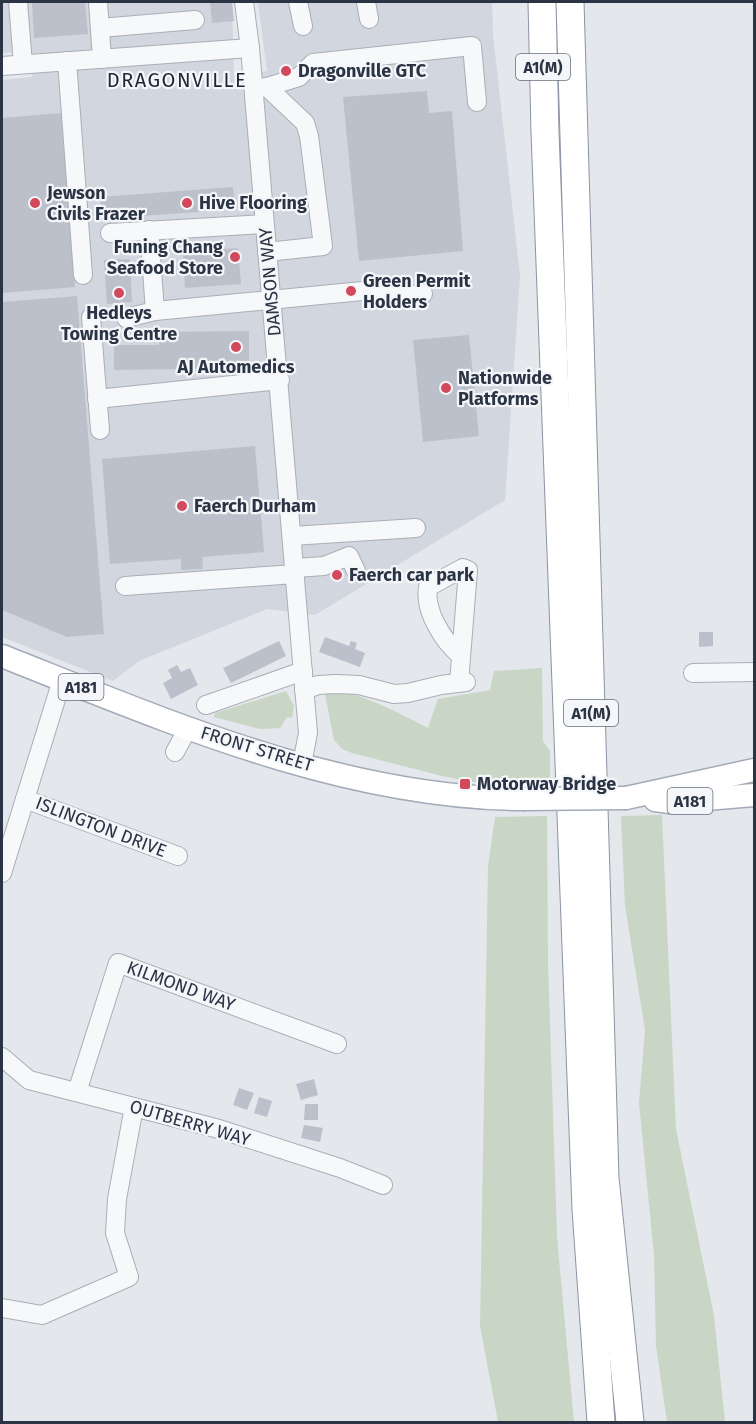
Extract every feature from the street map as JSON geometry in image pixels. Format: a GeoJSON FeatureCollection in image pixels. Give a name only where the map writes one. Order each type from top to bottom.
{"type":"FeatureCollection","features":[{"type":"Feature","properties":{"kind":"highway","name":"A1(M)"},"geometry":{"type":"LineString","coordinates":[[542,2],[586,1209],[601,1422]]}},
{"type":"Feature","properties":{"kind":"highway","name":"A1(M)"},"geometry":{"type":"LineString","coordinates":[[570,2],[605,1178],[630,1422]]}},
{"type":"Feature","properties":{"kind":"main road","name":"FRONT STREET"},"geometry":{"type":"LineString","coordinates":[[2,656],[239,746],[366,781],[480,799],[626,798]]}},
{"type":"Feature","properties":{"kind":"main road"},"geometry":{"type":"LineString","coordinates":[[704,782],[754,770]]}},
{"type":"Feature","properties":{"kind":"main road","name":"A181"},"geometry":{"type":"LineString","coordinates":[[626,798],[704,782],[742,786],[754,784]]}},
{"type":"Feature","properties":{"kind":"main road","name":"A181"},"geometry":{"type":"LineString","coordinates":[[626,798],[670,802],[754,795]]}},
{"type":"Feature","properties":{"kind":"street"},"geometry":{"type":"LineString","coordinates":[[18,2],[23,64]]}},
{"type":"Feature","properties":{"kind":"street"},"geometry":{"type":"LineString","coordinates":[[98,2],[102,59]]}},
{"type":"Feature","properties":{"kind":"street","name":"DAMSON WAY"},"geometry":{"type":"LineString","coordinates":[[244,2],[250,48],[260,87],[264,224],[308,733],[302,764]]}},
{"type":"Feature","properties":{"kind":"street"},"geometry":{"type":"LineString","coordinates":[[298,2],[303,26]]}},
{"type":"Feature","properties":{"kind":"street"},"geometry":{"type":"LineString","coordinates":[[100,28],[195,20]]}},
{"type":"Feature","properties":{"kind":"street"},"geometry":{"type":"LineString","coordinates":[[260,87],[292,81],[313,63],[472,46],[477,102]]}},
{"type":"Feature","properties":{"kind":"street"},"geometry":{"type":"LineString","coordinates":[[2,66],[250,48]]}},
{"type":"Feature","properties":{"kind":"street"},"geometry":{"type":"LineString","coordinates":[[67,61],[83,275]]}},
{"type":"Feature","properties":{"kind":"street"},"geometry":{"type":"LineString","coordinates":[[260,87],[305,123],[309,136],[323,246],[267,252]]}},
{"type":"Feature","properties":{"kind":"street"},"geometry":{"type":"LineString","coordinates":[[110,233],[264,224]]}},
{"type":"Feature","properties":{"kind":"street"},"geometry":{"type":"LineString","coordinates":[[149,230],[154,311]]}},
{"type":"Feature","properties":{"kind":"street"},"geometry":{"type":"LineString","coordinates":[[126,318],[154,311],[393,288],[401,296],[423,294]]}},
{"type":"Feature","properties":{"kind":"street"},"geometry":{"type":"LineString","coordinates":[[91,317],[100,430]]}},
{"type":"Feature","properties":{"kind":"street"},"geometry":{"type":"LineString","coordinates":[[97,399],[279,380]]}},
{"type":"Feature","properties":{"kind":"street"},"geometry":{"type":"LineString","coordinates":[[292,536],[416,528]]}},
{"type":"Feature","properties":{"kind":"street"},"geometry":{"type":"LineString","coordinates":[[125,586],[295,571],[324,566],[350,556],[356,571]]}},
{"type":"Feature","properties":{"kind":"street"},"geometry":{"type":"LineString","coordinates":[[304,690],[318,685],[359,685],[394,694],[462,683],[461,656]]}},
{"type":"Feature","properties":{"kind":"street"},"geometry":{"type":"LineString","coordinates":[[206,705],[303,671]]}},
{"type":"Feature","properties":{"kind":"street"},"geometry":{"type":"LineString","coordinates":[[693,673],[754,672]]}},
{"type":"Feature","properties":{"kind":"street"},"geometry":{"type":"LineString","coordinates":[[2,873],[62,680]]}},
{"type":"Feature","properties":{"kind":"street"},"geometry":{"type":"LineString","coordinates":[[175,752],[188,728]]}},
{"type":"Feature","properties":{"kind":"street","name":"ISLINGTON DRIVE"},"geometry":{"type":"LineString","coordinates":[[25,799],[177,856]]}},
{"type":"Feature","properties":{"kind":"street","name":"KILMOND WAY"},"geometry":{"type":"LineString","coordinates":[[77,1092],[118,963],[337,1044]]}},
{"type":"Feature","properties":{"kind":"street","name":"OUTBERRY WAY"},"geometry":{"type":"LineString","coordinates":[[2,1057],[28,1080],[219,1129],[340,1168],[383,1185]]}},
{"type":"Feature","properties":{"kind":"street"},"geometry":{"type":"LineString","coordinates":[[2,1308],[42,1315],[129,1277],[115,1233],[117,1198],[134,1107]]}},
{"type":"Feature","properties":{"kind":"shaded area"},"geometry":{"type":"Polygon","coordinates":[[[2,2],[232,2],[234,75],[267,71],[258,2],[492,2],[493,35],[520,276],[505,500],[315,615],[267,609],[139,661],[113,681],[2,637],[2,80],[32,77],[30,51],[2,53],[2,2]]]}},
{"type":"Feature","properties":{"kind":"green space"},"geometry":{"type":"Polygon","coordinates":[[[542,668],[543,741],[550,751],[550,783],[472,782],[352,753],[342,749],[334,740],[325,694],[334,691],[343,692],[368,699],[428,728],[438,699],[490,690],[494,671],[542,668]]]}},
{"type":"Feature","properties":{"kind":"green space"},"geometry":{"type":"Polygon","coordinates":[[[286,691],[294,706],[292,718],[287,717],[280,728],[260,729],[214,717],[215,713],[286,691]]]}},
{"type":"Feature","properties":{"kind":"green space"},"geometry":{"type":"Polygon","coordinates":[[[662,815],[676,1129],[714,1316],[725,1422],[667,1422],[656,1346],[654,1256],[639,1103],[645,1030],[625,906],[621,816],[662,815]]]}},
{"type":"Feature","properties":{"kind":"green space"},"geometry":{"type":"Polygon","coordinates":[[[547,816],[548,962],[557,1237],[574,1422],[498,1422],[480,1326],[488,866],[495,817],[547,816]]]}},
{"type":"Feature","properties":{"kind":"building"},"geometry":{"type":"Polygon","coordinates":[[[32,2],[85,2],[88,34],[34,38],[32,2]]]}},
{"type":"Feature","properties":{"kind":"building"},"geometry":{"type":"Polygon","coordinates":[[[210,2],[232,2],[234,21],[212,23],[210,2]]]}},
{"type":"Feature","properties":{"kind":"building"},"geometry":{"type":"Polygon","coordinates":[[[427,91],[429,113],[452,111],[463,251],[359,261],[343,97],[427,91]]]}},
{"type":"Feature","properties":{"kind":"building","name":"Jewson Civils Frazer"},"geometry":{"type":"Polygon","coordinates":[[[61,113],[75,287],[2,293],[2,118],[61,113]]]}},
{"type":"Feature","properties":{"kind":"building"},"geometry":{"type":"Polygon","coordinates":[[[233,187],[235,209],[102,219],[100,197],[233,187]]]}},
{"type":"Feature","properties":{"kind":"building"},"geometry":{"type":"Polygon","coordinates":[[[238,248],[241,284],[185,288],[183,252],[238,248]]]}},
{"type":"Feature","properties":{"kind":"building"},"geometry":{"type":"Polygon","coordinates":[[[130,259],[132,302],[107,304],[104,260],[130,259]]]}},
{"type":"Feature","properties":{"kind":"building"},"geometry":{"type":"Polygon","coordinates":[[[77,296],[104,634],[67,637],[2,610],[2,302],[77,296]]]}},
{"type":"Feature","properties":{"kind":"building"},"geometry":{"type":"Polygon","coordinates":[[[249,331],[249,368],[114,370],[114,345],[159,345],[159,332],[249,331]]]}},
{"type":"Feature","properties":{"kind":"building","name":"Nationwide Platforms"},"geometry":{"type":"Polygon","coordinates":[[[469,335],[479,436],[423,442],[413,340],[469,335]]]}},
{"type":"Feature","properties":{"kind":"building","name":"Faerch Durham"},"geometry":{"type":"Polygon","coordinates":[[[255,446],[264,552],[202,557],[203,569],[181,570],[181,559],[110,564],[102,459],[255,446]]]}},
{"type":"Feature","properties":{"kind":"building"},"geometry":{"type":"Polygon","coordinates":[[[699,632],[713,632],[713,646],[699,647],[699,632]]]}},
{"type":"Feature","properties":{"kind":"building"},"geometry":{"type":"Polygon","coordinates":[[[325,637],[349,646],[351,641],[357,643],[355,649],[365,653],[360,667],[319,652],[325,637]]]}},
{"type":"Feature","properties":{"kind":"building"},"geometry":{"type":"Polygon","coordinates":[[[279,641],[286,656],[231,683],[223,668],[279,641]]]}},
{"type":"Feature","properties":{"kind":"building"},"geometry":{"type":"Polygon","coordinates":[[[177,665],[181,672],[190,668],[198,685],[171,699],[163,683],[172,678],[168,670],[177,665]]]}},
{"type":"Feature","properties":{"kind":"building"},"geometry":{"type":"Polygon","coordinates":[[[314,1079],[318,1095],[301,1100],[296,1084],[314,1079]]]}},
{"type":"Feature","properties":{"kind":"building"},"geometry":{"type":"Polygon","coordinates":[[[239,1088],[254,1093],[247,1110],[233,1105],[239,1088]]]}},
{"type":"Feature","properties":{"kind":"building"},"geometry":{"type":"Polygon","coordinates":[[[259,1097],[272,1101],[267,1117],[254,1113],[259,1097]]]}},
{"type":"Feature","properties":{"kind":"building"},"geometry":{"type":"Polygon","coordinates":[[[305,1104],[318,1104],[318,1120],[304,1120],[305,1104]]]}},
{"type":"Feature","properties":{"kind":"building"},"geometry":{"type":"Polygon","coordinates":[[[304,1125],[323,1128],[320,1142],[301,1138],[304,1125]]]}},
{"type":"Feature","properties":{"kind":"place","name":"Dragonville GTC"},"geometry":{"type":"Point","coordinates":[286,71]}},
{"type":"Feature","properties":{"kind":"place","name":"Jewson Civils Frazer"},"geometry":{"type":"Point","coordinates":[35,203]}},
{"type":"Feature","properties":{"kind":"place","name":"Hive Flooring"},"geometry":{"type":"Point","coordinates":[187,203]}},
{"type":"Feature","properties":{"kind":"place","name":"Funing Chang Seafood Store"},"geometry":{"type":"Point","coordinates":[235,257]}},
{"type":"Feature","properties":{"kind":"place","name":"Green Permit Holders"},"geometry":{"type":"Point","coordinates":[351,291]}},
{"type":"Feature","properties":{"kind":"place","name":"Hedleys Towing Centre"},"geometry":{"type":"Point","coordinates":[119,293]}},
{"type":"Feature","properties":{"kind":"place","name":"AJ Automedics"},"geometry":{"type":"Point","coordinates":[236,347]}},
{"type":"Feature","properties":{"kind":"place","name":"Nationwide Platforms"},"geometry":{"type":"Point","coordinates":[446,388]}},
{"type":"Feature","properties":{"kind":"place","name":"Faerch Durham"},"geometry":{"type":"Point","coordinates":[182,506]}},
{"type":"Feature","properties":{"kind":"place","name":"Faerch car park"},"geometry":{"type":"Point","coordinates":[337,575]}},
{"type":"Feature","properties":{"kind":"place","name":"Motorway Bridge"},"geometry":{"type":"Point","coordinates":[465,784]}},
{"type":"Feature","properties":{"kind":"district","name":"DRAGONVILLE"},"geometry":{"type":"Point","coordinates":[177,80]}}]}
